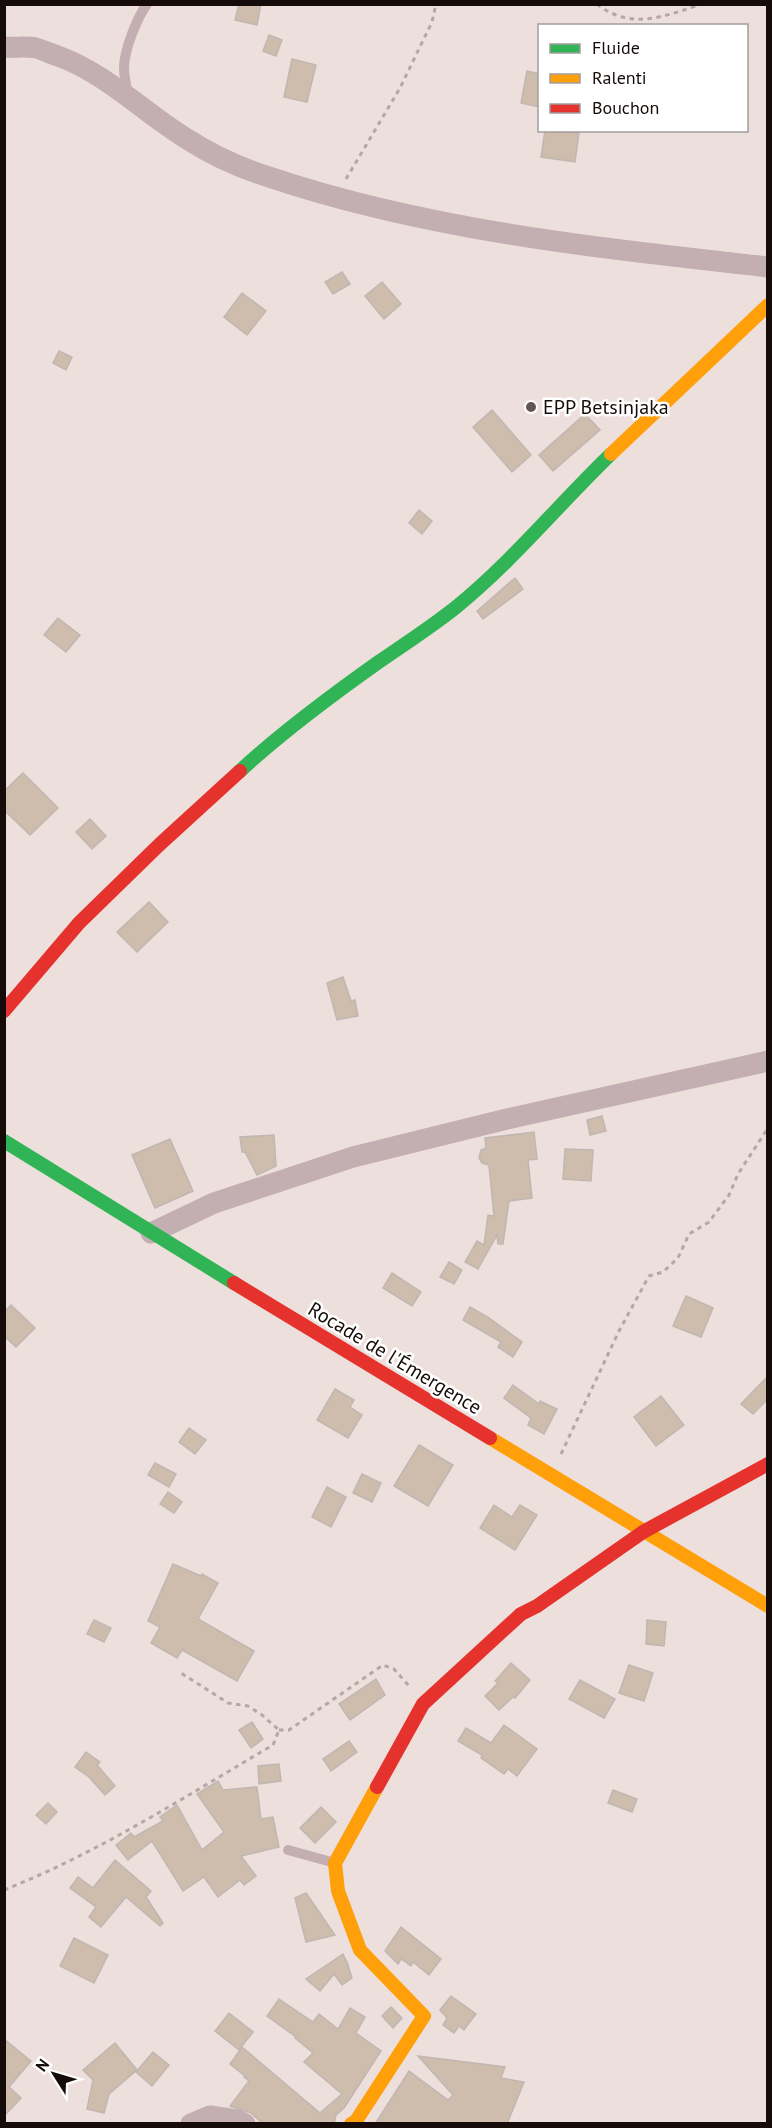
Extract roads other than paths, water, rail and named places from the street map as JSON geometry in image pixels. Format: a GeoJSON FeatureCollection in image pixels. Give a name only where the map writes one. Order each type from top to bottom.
{"type":"FeatureCollection","features":[{"type":"Feature","properties":{"kind":"street"},"geometry":{"type":"LineString","coordinates":[[4,47],[36,48],[94,72],[186,139],[225,160],[268,177],[431,221],[599,248],[768,267]]}},
{"type":"Feature","properties":{"kind":"street"},"geometry":{"type":"LineString","coordinates":[[4,1011],[79,923],[159,845],[267,746],[463,601],[515,555],[581,483],[681,385],[768,305]]}},
{"type":"Feature","properties":{"kind":"street"},"geometry":{"type":"LineString","coordinates":[[151,1233],[214,1203],[353,1157],[507,1119],[768,1061]]}},
{"type":"Feature","properties":{"kind":"street","name":"Rocade de l'Émergence"},"geometry":{"type":"LineString","coordinates":[[4,1141],[151,1233],[768,1606]]}},
{"type":"Feature","properties":{"kind":"street"},"geometry":{"type":"LineString","coordinates":[[351,2124],[356,2121],[424,2016],[360,1950],[338,1891],[335,1863],[423,1704],[521,1614],[537,1606],[643,1532],[768,1464]]}},
{"type":"Feature","properties":{"kind":"street"},"geometry":{"type":"LineString","coordinates":[[191,2124],[210,2116],[237,2120],[245,2124]]}},
{"type":"Feature","properties":{"kind":"lane"},"geometry":{"type":"LineString","coordinates":[[128,97],[123,67],[132,36],[147,4]]}},
{"type":"Feature","properties":{"kind":"lane"},"geometry":{"type":"LineString","coordinates":[[288,1850],[335,1863]]}},
{"type":"Feature","properties":{"kind":"place","name":"EPP Betsinjaka"},"geometry":{"type":"Point","coordinates":[531,407]}}]}
